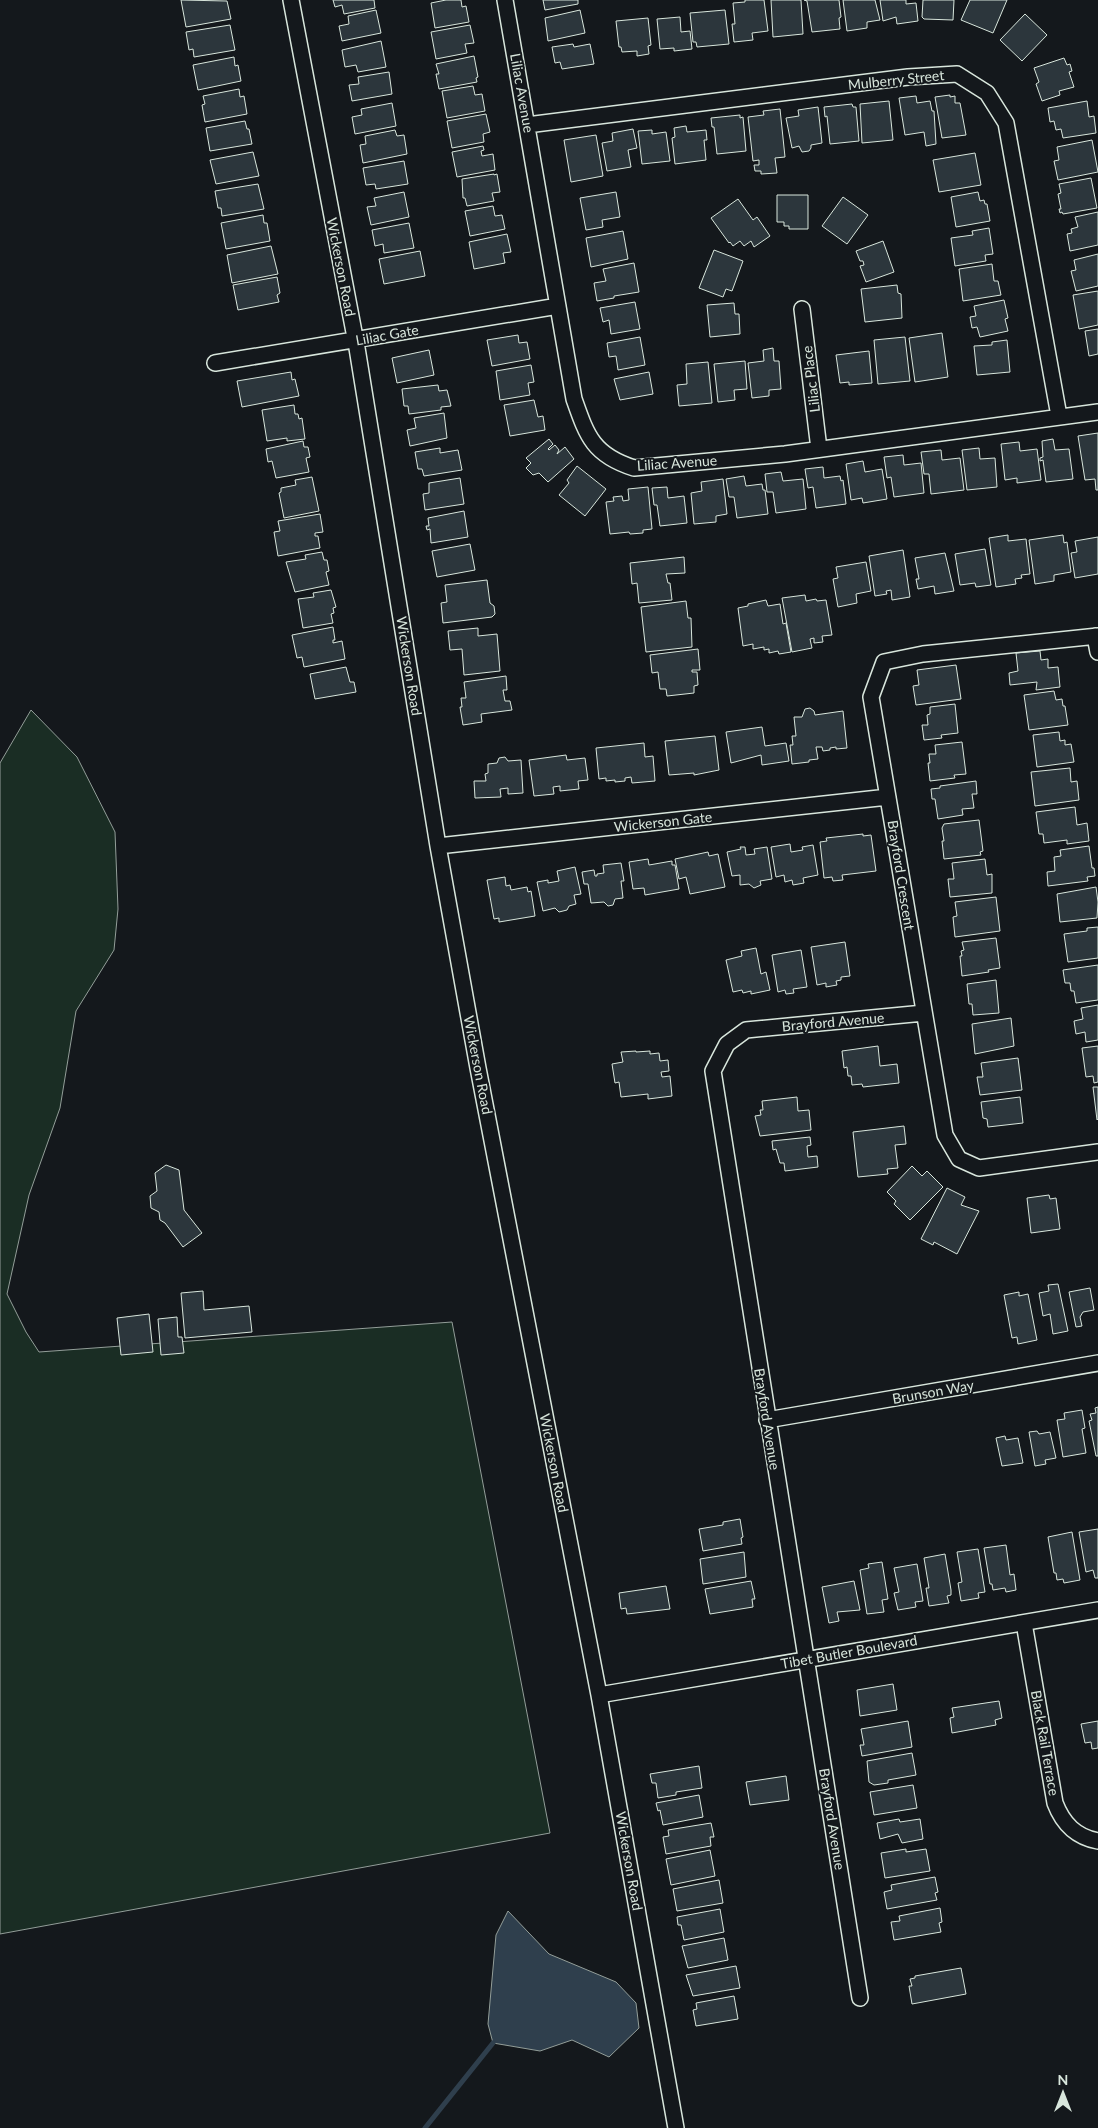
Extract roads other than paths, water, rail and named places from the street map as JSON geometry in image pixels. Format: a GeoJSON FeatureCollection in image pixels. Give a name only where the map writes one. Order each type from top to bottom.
{"type":"FeatureCollection","features":[{"type":"Feature","properties":{"kind":"street","name":"Wickerson Road"},"geometry":{"type":"LineString","coordinates":[[291,0],[356,340],[438,846],[482,1088],[599,1695],[676,2128]]}},
{"type":"Feature","properties":{"kind":"street","name":"Liliac Avenue"},"geometry":{"type":"LineString","coordinates":[[505,0],[574,398],[585,430],[598,449],[615,462],[634,468],[819,449],[1098,412]]}},
{"type":"Feature","properties":{"kind":"street","name":"Mulberry Street"},"geometry":{"type":"LineString","coordinates":[[527,125],[908,77],[958,74],[987,93],[1006,122],[1059,416]]}},
{"type":"Feature","properties":{"kind":"street","name":"Liliac Gate"},"geometry":{"type":"LineString","coordinates":[[215,363],[558,306]]}},
{"type":"Feature","properties":{"kind":"street","name":"Liliac Place"},"geometry":{"type":"LineString","coordinates":[[802,309],[819,449]]}},
{"type":"Feature","properties":{"kind":"street"},"geometry":{"type":"LineString","coordinates":[[1097,636],[1098,652]]}},
{"type":"Feature","properties":{"kind":"street","name":"Brayford Crescent"},"geometry":{"type":"LineString","coordinates":[[1097,636],[923,654],[884,662],[871,697],[945,1135],[959,1158],[979,1168],[1098,1152]]}},
{"type":"Feature","properties":{"kind":"street","name":"Wickerson Gate"},"geometry":{"type":"LineString","coordinates":[[438,846],[888,797]]}},
{"type":"Feature","properties":{"kind":"street","name":"Brayford Avenue"},"geometry":{"type":"LineString","coordinates":[[860,1998],[713,1071],[727,1044],[746,1030],[924,1013]]}},
{"type":"Feature","properties":{"kind":"street","name":"Brunson Way"},"geometry":{"type":"LineString","coordinates":[[768,1420],[1098,1364]]}},
{"type":"Feature","properties":{"kind":"street","name":"Tibet Butler Boulevard"},"geometry":{"type":"LineString","coordinates":[[599,1695],[1098,1610]]}},
{"type":"Feature","properties":{"kind":"street","name":"Black Rail Terrace"},"geometry":{"type":"LineString","coordinates":[[1024,1622],[1055,1803],[1061,1818],[1071,1830],[1098,1841]]}},
{"type":"Feature","properties":{"kind":"water"},"geometry":{"type":"Polygon","coordinates":[[[508,1911],[549,1954],[616,1982],[636,2003],[639,2028],[609,2057],[572,2040],[540,2051],[493,2043],[488,2024],[496,1935],[508,1911]]]}},
{"type":"Feature","properties":{"kind":"waterway"},"geometry":{"type":"LineString","coordinates":[[425,2128],[493,2043]]}}]}
